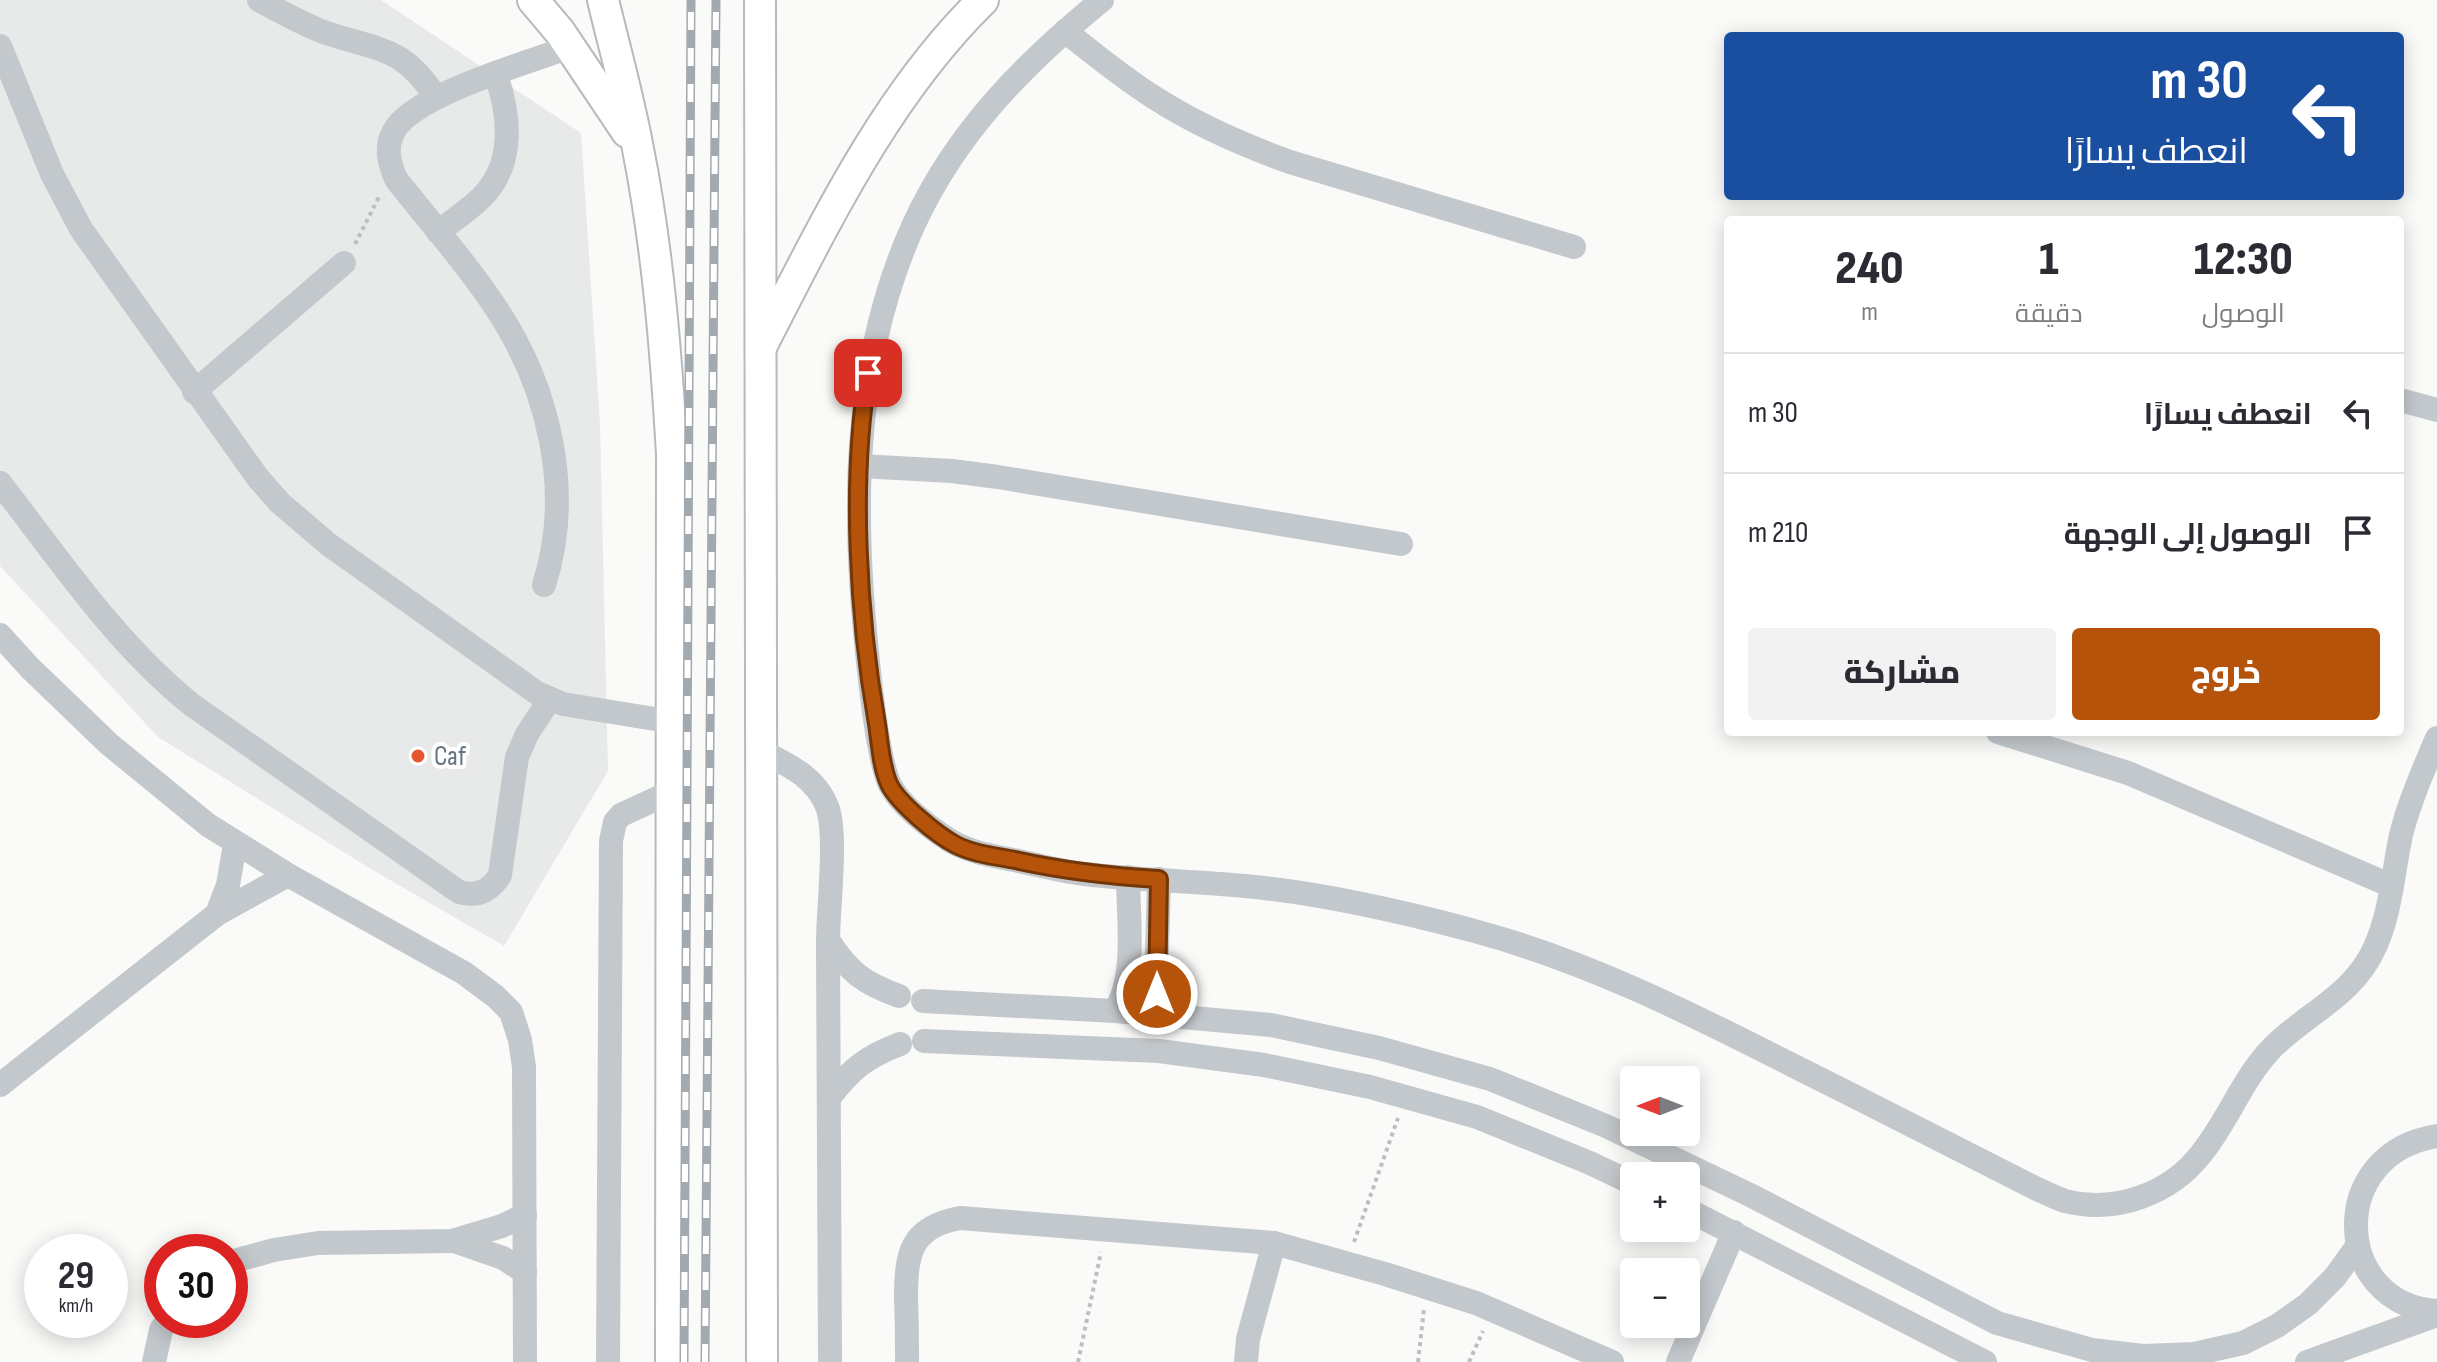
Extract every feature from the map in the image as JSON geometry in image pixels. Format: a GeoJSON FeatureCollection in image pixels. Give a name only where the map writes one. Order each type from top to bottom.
{"type":"FeatureCollection","features":[{"type":"Feature","properties":{"kind":"main road"},"geometry":{"type":"LineString","coordinates":[[533,0],[570,47],[638,148]]}},
{"type":"Feature","properties":{"kind":"main road"},"geometry":{"type":"LineString","coordinates":[[603,0],[638,148],[656,260],[672,454],[671,1362]]}},
{"type":"Feature","properties":{"kind":"main road"},"geometry":{"type":"LineString","coordinates":[[760,0],[762,1362]]}},
{"type":"Feature","properties":{"kind":"main road"},"geometry":{"type":"LineString","coordinates":[[760,348],[872,142],[924,66],[983,0]]}},
{"type":"Feature","properties":{"kind":"street"},"geometry":{"type":"LineString","coordinates":[[259,0],[323,32],[395,55],[416,71],[436,98]]}},
{"type":"Feature","properties":{"kind":"street"},"geometry":{"type":"LineString","coordinates":[[1102,0],[1019,72],[978,119],[943,170],[913,225],[873,343],[863,404],[859,543],[863,620],[872,696],[889,783],[895,793],[940,835],[968,849],[1082,874],[1265,888],[1371,905],[1476,931],[1577,965],[1676,1006],[2037,1189],[2066,1201],[2096,1205],[2126,1202],[2155,1192],[2181,1176],[2202,1153],[2243,1086],[2269,1051],[2337,997],[2365,966],[2382,929],[2402,832],[2437,738]]}},
{"type":"Feature","properties":{"kind":"street"},"geometry":{"type":"LineString","coordinates":[[1065,31],[1155,98],[1255,149],[1574,247]]}},
{"type":"Feature","properties":{"kind":"street"},"geometry":{"type":"LineString","coordinates":[[0,46],[67,204],[97,254],[258,478],[305,526],[525,685],[550,699],[563,704],[673,722]]}},
{"type":"Feature","properties":{"kind":"street"},"geometry":{"type":"LineString","coordinates":[[544,585],[554,546],[558,504],[555,459],[536,390],[494,305],[396,179],[389,164],[389,145],[394,131],[405,118],[436,98],[570,47]]}},
{"type":"Feature","properties":{"kind":"street"},"geometry":{"type":"LineString","coordinates":[[438,232],[480,200],[500,171],[508,116],[496,75]]}},
{"type":"Feature","properties":{"kind":"street"},"geometry":{"type":"LineString","coordinates":[[379,197],[396,179]]}},
{"type":"Feature","properties":{"kind":"street"},"geometry":{"type":"LineString","coordinates":[[194,392],[344,263]]}},
{"type":"Feature","properties":{"kind":"street"},"geometry":{"type":"LineString","coordinates":[[2404,401],[2437,410]]}},
{"type":"Feature","properties":{"kind":"street"},"geometry":{"type":"LineString","coordinates":[[860,466],[998,477],[1401,544]]}},
{"type":"Feature","properties":{"kind":"street"},"geometry":{"type":"LineString","coordinates":[[0,483],[115,632],[164,683],[459,892],[483,892],[500,875],[517,757],[527,734],[550,699]]}},
{"type":"Feature","properties":{"kind":"street"},"geometry":{"type":"LineString","coordinates":[[1,638],[109,744],[164,791],[235,844],[464,973],[511,1012],[524,1067],[525,1362]]}},
{"type":"Feature","properties":{"kind":"street"},"geometry":{"type":"LineString","coordinates":[[2011,736],[2128,773],[2392,886]]}},
{"type":"Feature","properties":{"kind":"street"},"geometry":{"type":"LineString","coordinates":[[761,751],[807,777],[820,792],[828,811],[831,831],[828,940],[830,1362]]}},
{"type":"Feature","properties":{"kind":"street"},"geometry":{"type":"LineString","coordinates":[[608,1362],[611,841],[615,822],[621,815],[673,791]]}},
{"type":"Feature","properties":{"kind":"street"},"geometry":{"type":"LineString","coordinates":[[217,914],[228,885],[235,844]]}},
{"type":"Feature","properties":{"kind":"street"},"geometry":{"type":"LineString","coordinates":[[0,1085],[217,914],[288,875]]}},
{"type":"Feature","properties":{"kind":"street"},"geometry":{"type":"LineString","coordinates":[[1115,1011],[1124,992],[1128,971],[1128,877]]}},
{"type":"Feature","properties":{"kind":"street"},"geometry":{"type":"LineString","coordinates":[[1159,879],[1156,984],[1162,1015]]}},
{"type":"Feature","properties":{"kind":"street"},"geometry":{"type":"LineString","coordinates":[[828,940],[846,966],[870,986],[899,996]]}},
{"type":"Feature","properties":{"kind":"street"},"geometry":{"type":"LineString","coordinates":[[923,1001],[1115,1011],[1271,1025],[1379,1048],[1490,1079],[1606,1126],[1752,1196],[2049,1351],[2092,1350],[2143,1356],[2194,1354],[2243,1343],[2277,1326],[2308,1304],[2335,1277],[2358,1245]]}},
{"type":"Feature","properties":{"kind":"street"},"geometry":{"type":"LineString","coordinates":[[965,1003],[965,1041]]}},
{"type":"Feature","properties":{"kind":"street"},"geometry":{"type":"LineString","coordinates":[[924,1041],[1159,1051],[1264,1065],[1405,1097],[1497,1125],[1620,1177]]}},
{"type":"Feature","properties":{"kind":"street"},"geometry":{"type":"LineString","coordinates":[[829,1098],[848,1073],[873,1054],[900,1044]]}},
{"type":"Feature","properties":{"kind":"street"},"geometry":{"type":"LineString","coordinates":[[1497,1125],[1512,1088]]}},
{"type":"Feature","properties":{"kind":"street"},"geometry":{"type":"LineString","coordinates":[[2437,1136],[2405,1144],[2378,1165],[2358,1203],[2355,1228],[2368,1269],[2384,1289],[2414,1307],[2437,1313]]}},
{"type":"Feature","properties":{"kind":"street"},"geometry":{"type":"LineString","coordinates":[[248,1257],[318,1243],[452,1241],[502,1226],[525,1215]]}},
{"type":"Feature","properties":{"kind":"street"},"geometry":{"type":"LineString","coordinates":[[1700,1216],[1985,1362]]}},
{"type":"Feature","properties":{"kind":"street"},"geometry":{"type":"LineString","coordinates":[[907,1362],[907,1261],[913,1244],[926,1230],[942,1221],[960,1218],[1274,1243],[1426,1287],[1492,1310],[1612,1362]]}},
{"type":"Feature","properties":{"kind":"street"},"geometry":{"type":"LineString","coordinates":[[1678,1362],[1734,1232]]}},
{"type":"Feature","properties":{"kind":"street"},"geometry":{"type":"LineString","coordinates":[[452,1241],[503,1258],[525,1272]]}},
{"type":"Feature","properties":{"kind":"street"},"geometry":{"type":"LineString","coordinates":[[1246,1362],[1248,1339],[1274,1243]]}},
{"type":"Feature","properties":{"kind":"street"},"geometry":{"type":"LineString","coordinates":[[2307,1362],[2437,1313]]}},
{"type":"Feature","properties":{"kind":"street"},"geometry":{"type":"LineString","coordinates":[[154,1362],[159,1338]]}},
{"type":"Feature","properties":{"kind":"path"},"geometry":{"type":"LineString","coordinates":[[344,263],[379,197]]}},
{"type":"Feature","properties":{"kind":"path"},"geometry":{"type":"LineString","coordinates":[[1347,1263],[1405,1097]]}},
{"type":"Feature","properties":{"kind":"path"},"geometry":{"type":"LineString","coordinates":[[1078,1362],[1106,1231]]}},
{"type":"Feature","properties":{"kind":"path"},"geometry":{"type":"LineString","coordinates":[[1418,1362],[1426,1287]]}},
{"type":"Feature","properties":{"kind":"path"},"geometry":{"type":"LineString","coordinates":[[1469,1362],[1492,1310]]}},
{"type":"Feature","properties":{"kind":"shaded area"},"geometry":{"type":"Polygon","coordinates":[[[0,0],[381,0],[581,133],[600,424],[608,771],[504,946],[371,869],[158,737],[0,566],[0,0]]]}},
{"type":"Feature","properties":{"kind":"railway"},"geometry":{"type":"LineString","coordinates":[[684,1362],[691,0]]}},
{"type":"Feature","properties":{"kind":"railway"},"geometry":{"type":"LineString","coordinates":[[705,1362],[716,0]]}},
{"type":"Feature","properties":{"kind":"place","name":"Caf"},"geometry":{"type":"Point","coordinates":[418,756]}},
{"type":"Feature","properties":{"kind":"route"},"geometry":{"type":"LineString","coordinates":[[868,373],[863,404],[859,543],[863,620],[872,696],[889,783],[903,802],[940,835],[979,853],[1082,874],[1159,879],[1157,994]]}}]}
